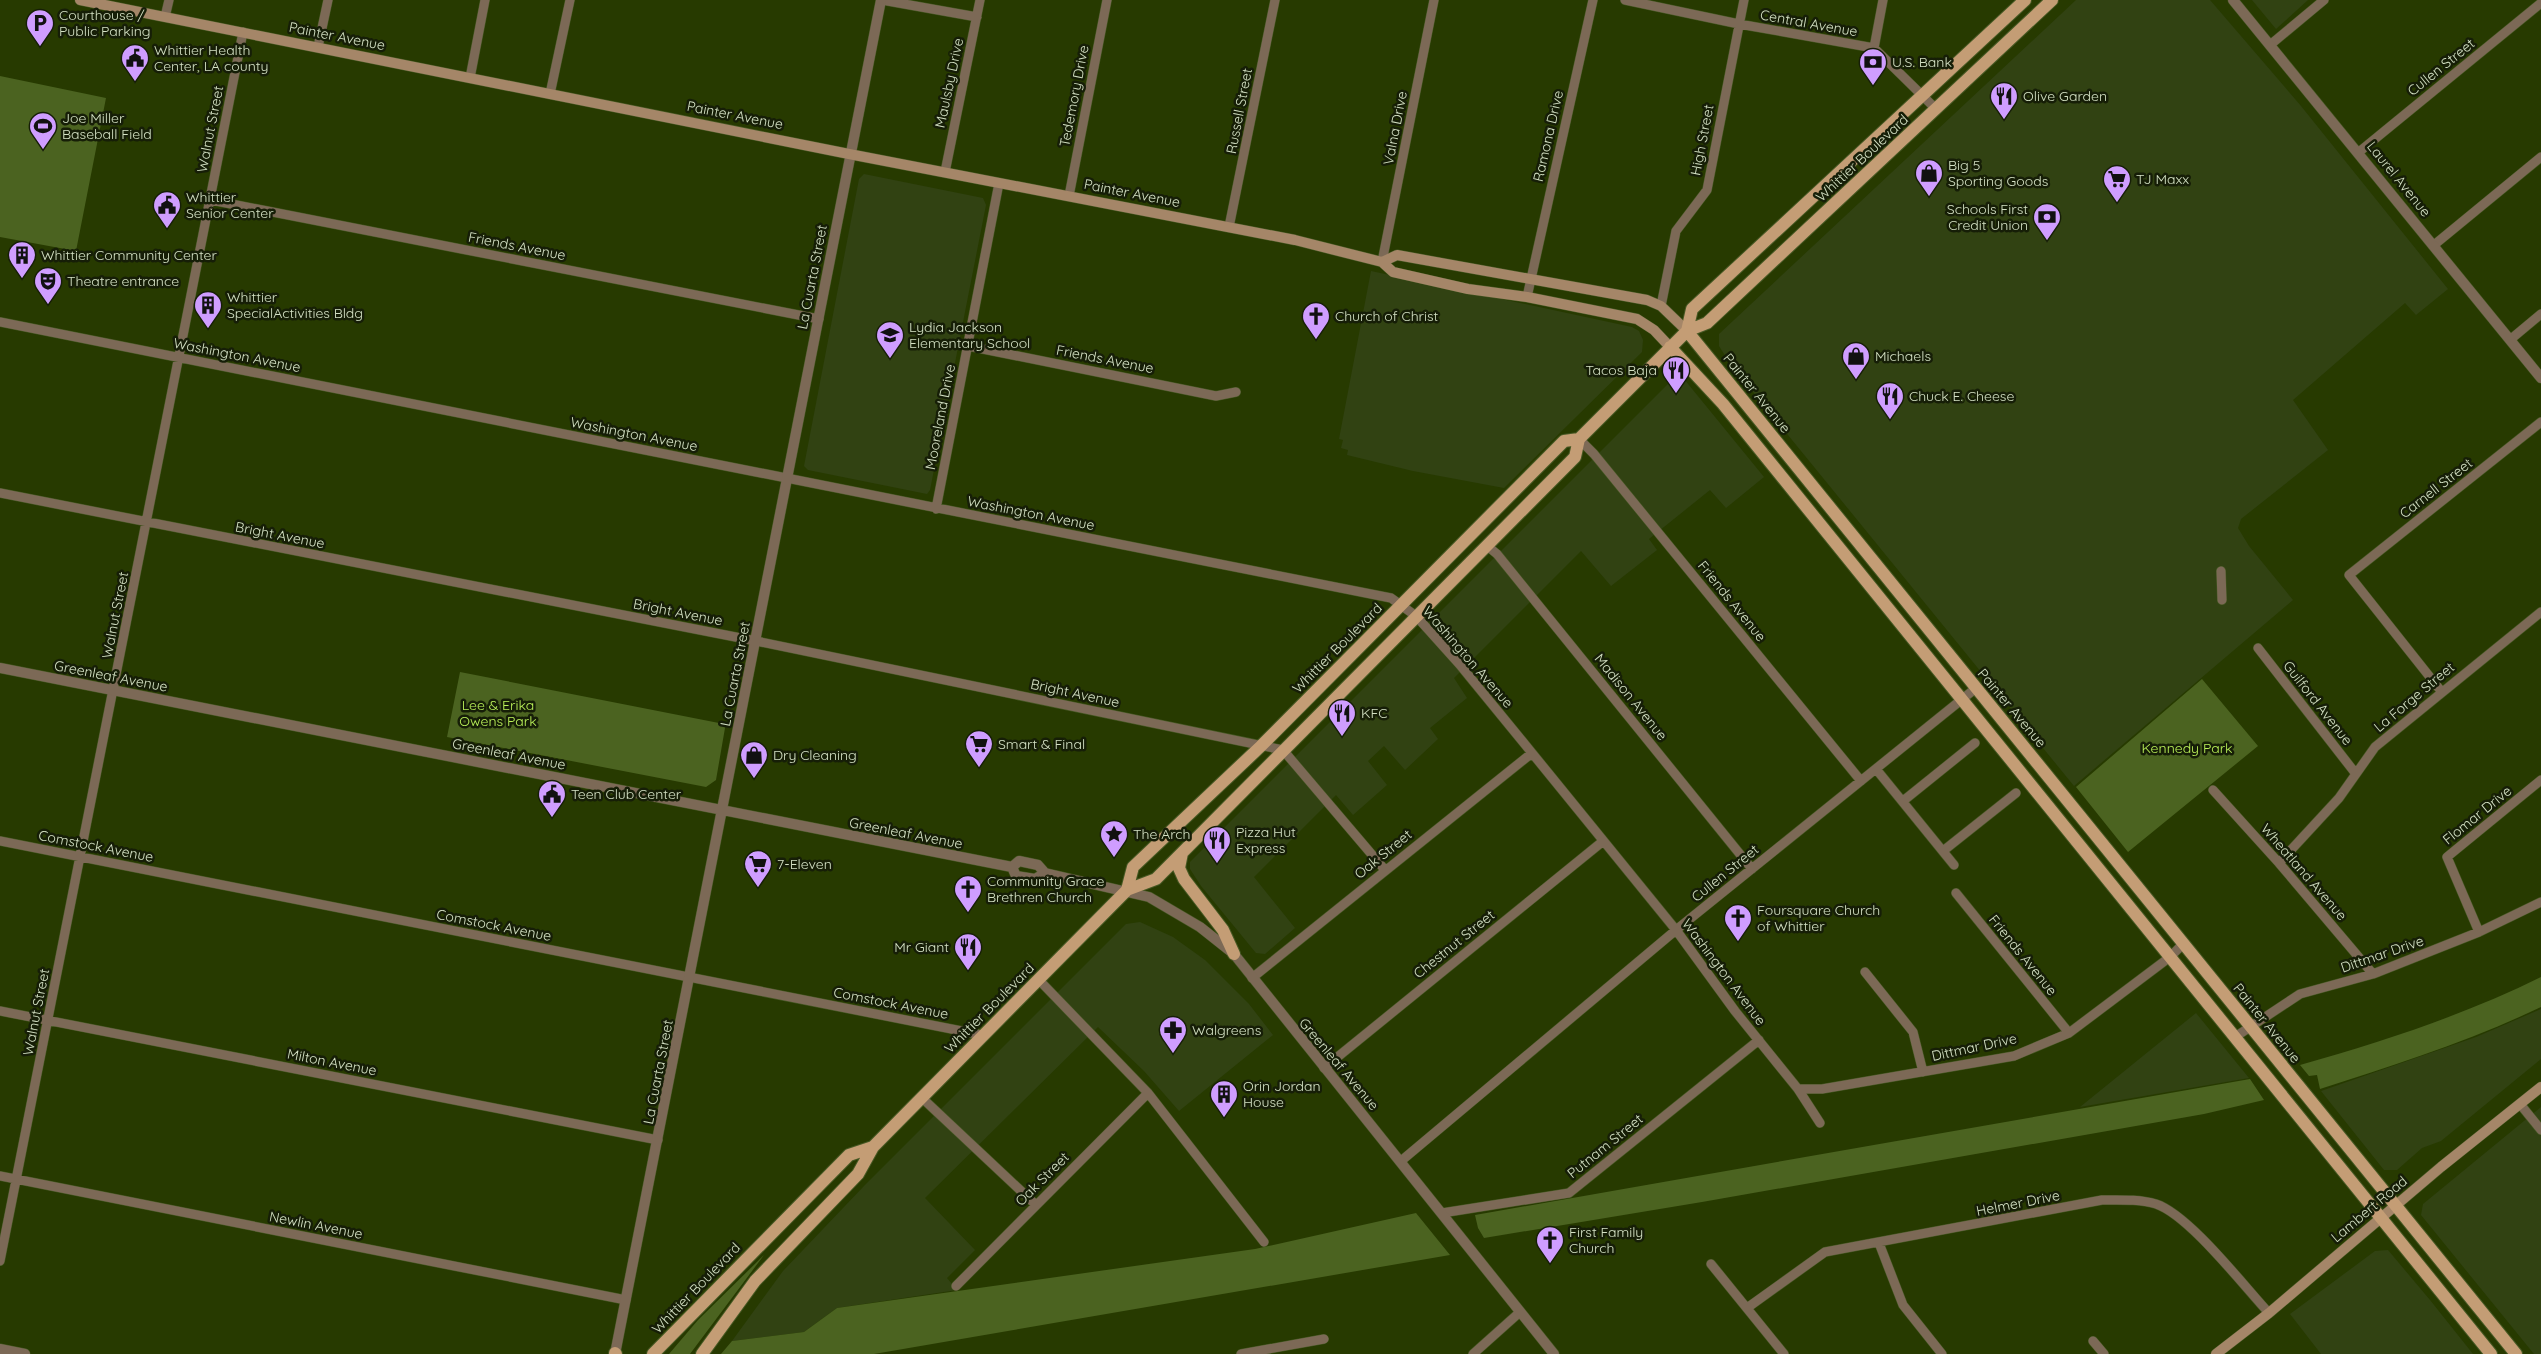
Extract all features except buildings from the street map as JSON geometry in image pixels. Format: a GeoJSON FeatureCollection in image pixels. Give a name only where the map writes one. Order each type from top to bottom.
{"type":"FeatureCollection","features":[{"type":"Feature","properties":{"kind":"main road","name":"Painter Avenue"},"geometry":{"type":"LineString","coordinates":[[80,0],[850,154],[1295,240],[1382,262],[1393,272],[1468,289],[1526,297],[1637,319],[1654,330],[1713,393],[2491,1354]]}},
{"type":"Feature","properties":{"kind":"main road","name":"Whittier Boulevard"},"geometry":{"type":"LineString","coordinates":[[1687,331],[1692,309],[2024,0]]}},
{"type":"Feature","properties":{"kind":"main road","name":"Whittier Boulevard"},"geometry":{"type":"LineString","coordinates":[[702,1354],[756,1281],[858,1174],[873,1147],[982,1035],[1127,890],[1156,878],[1182,853],[1575,457],[1579,439],[1670,347],[1687,331],[1707,323],[2052,0]]}},
{"type":"Feature","properties":{"kind":"main road","name":"Painter Avenue"},"geometry":{"type":"LineString","coordinates":[[1382,262],[1397,255],[1647,300],[1661,306],[1687,331],[1976,688],[1993,712],[2025,746],[2516,1354]]}},
{"type":"Feature","properties":{"kind":"main road","name":"Whittier Boulevard"},"geometry":{"type":"LineString","coordinates":[[1127,890],[1133,867],[1261,746],[1564,441],[1579,439]]}},
{"type":"Feature","properties":{"kind":"main road"},"geometry":{"type":"LineString","coordinates":[[1891,612],[1904,613],[1928,642],[1941,645]]}},
{"type":"Feature","properties":{"kind":"main road"},"geometry":{"type":"LineString","coordinates":[[1182,853],[1179,868],[1184,879],[1223,930],[1234,954]]}},
{"type":"Feature","properties":{"kind":"main road","name":"Lambert Road"},"geometry":{"type":"LineString","coordinates":[[2216,1354],[2269,1313],[2396,1204],[2541,1087]]}},
{"type":"Feature","properties":{"kind":"main road","name":"Whittier Boulevard"},"geometry":{"type":"LineString","coordinates":[[654,1354],[850,1155],[873,1147]]}},
{"type":"Feature","properties":{"kind":"street"},"geometry":{"type":"LineString","coordinates":[[165,17],[169,0]]}},
{"type":"Feature","properties":{"kind":"street"},"geometry":{"type":"LineString","coordinates":[[318,47],[328,0]]}},
{"type":"Feature","properties":{"kind":"street"},"geometry":{"type":"LineString","coordinates":[[470,78],[486,0]]}},
{"type":"Feature","properties":{"kind":"street"},"geometry":{"type":"LineString","coordinates":[[550,94],[570,0]]}},
{"type":"Feature","properties":{"kind":"street"},"geometry":{"type":"LineString","coordinates":[[882,0],[977,17]]}},
{"type":"Feature","properties":{"kind":"street","name":"La Cuarta Street"},"geometry":{"type":"LineString","coordinates":[[615,1354],[850,154],[882,0]]}},
{"type":"Feature","properties":{"kind":"street","name":"Maulsby Drive"},"geometry":{"type":"LineString","coordinates":[[945,172],[980,0]]}},
{"type":"Feature","properties":{"kind":"street","name":"Tedemory Drive"},"geometry":{"type":"LineString","coordinates":[[1069,196],[1107,0]]}},
{"type":"Feature","properties":{"kind":"street","name":"Russell Street"},"geometry":{"type":"LineString","coordinates":[[1230,227],[1275,0]]}},
{"type":"Feature","properties":{"kind":"street","name":"Valna Drive"},"geometry":{"type":"LineString","coordinates":[[1382,262],[1434,0]]}},
{"type":"Feature","properties":{"kind":"street","name":"Ramona Drive"},"geometry":{"type":"LineString","coordinates":[[1526,297],[1593,0]]}},
{"type":"Feature","properties":{"kind":"street","name":"Central Avenue"},"geometry":{"type":"LineString","coordinates":[[1625,0],[1739,24],[1874,48],[1936,109]]}},
{"type":"Feature","properties":{"kind":"street","name":"High Street"},"geometry":{"type":"LineString","coordinates":[[1661,306],[1676,231],[1706,190],[1744,0]]}},
{"type":"Feature","properties":{"kind":"street"},"geometry":{"type":"LineString","coordinates":[[1874,48],[1883,0]]}},
{"type":"Feature","properties":{"kind":"street","name":"Laurel Avenue"},"geometry":{"type":"LineString","coordinates":[[2233,0],[2434,244],[2541,378]]}},
{"type":"Feature","properties":{"kind":"street"},"geometry":{"type":"LineString","coordinates":[[2270,45],[2324,0]]}},
{"type":"Feature","properties":{"kind":"street","name":"Cullen Street"},"geometry":{"type":"LineString","coordinates":[[2359,152],[2541,3]]}},
{"type":"Feature","properties":{"kind":"street","name":"Walnut Street"},"geometry":{"type":"LineString","coordinates":[[0,1260],[211,200],[242,32]]}},
{"type":"Feature","properties":{"kind":"street"},"geometry":{"type":"LineString","coordinates":[[2434,244],[2541,157]]}},
{"type":"Feature","properties":{"kind":"street","name":"Mooreland Drive"},"geometry":{"type":"LineString","coordinates":[[936,509],[999,183]]}},
{"type":"Feature","properties":{"kind":"street","name":"Friends Avenue"},"geometry":{"type":"LineString","coordinates":[[211,200],[818,319]]}},
{"type":"Feature","properties":{"kind":"street"},"geometry":{"type":"LineString","coordinates":[[2511,339],[2541,314]]}},
{"type":"Feature","properties":{"kind":"street","name":"Washington Avenue"},"geometry":{"type":"LineString","coordinates":[[0,322],[1391,598],[1416,616],[1460,665],[1532,752],[1602,842],[1676,930],[1798,1089],[1820,1123]]}},
{"type":"Feature","properties":{"kind":"street","name":"Friends Avenue"},"geometry":{"type":"LineString","coordinates":[[968,346],[1216,396],[1236,392]]}},
{"type":"Feature","properties":{"kind":"street","name":"Carnell Street"},"geometry":{"type":"LineString","coordinates":[[2441,691],[2349,575],[2541,422]]}},
{"type":"Feature","properties":{"kind":"street","name":"Friends Avenue"},"geometry":{"type":"LineString","coordinates":[[1579,439],[1594,454],[1861,782]]}},
{"type":"Feature","properties":{"kind":"street","name":"Bright Avenue"},"geometry":{"type":"LineString","coordinates":[[0,493],[756,641],[1283,750]]}},
{"type":"Feature","properties":{"kind":"street","name":"Madison Avenue"},"geometry":{"type":"LineString","coordinates":[[1486,545],[1497,554],[1752,869]]}},
{"type":"Feature","properties":{"kind":"street"},"geometry":{"type":"LineString","coordinates":[[2221,570],[2222,600]]}},
{"type":"Feature","properties":{"kind":"street","name":"La Forge Street"},"geometry":{"type":"LineString","coordinates":[[2279,863],[2339,798],[2375,747],[2441,691],[2541,612]]}},
{"type":"Feature","properties":{"kind":"street","name":"Guilford Avenue"},"geometry":{"type":"LineString","coordinates":[[2258,648],[2356,774]]}},
{"type":"Feature","properties":{"kind":"street","name":"Greenleaf Avenue"},"geometry":{"type":"LineString","coordinates":[[0,668],[1012,868],[1016,876],[1035,879],[1045,873],[1127,890],[1149,897],[1169,907],[1207,932],[1234,954],[1554,1354]]}},
{"type":"Feature","properties":{"kind":"street","name":"Cullen Street"},"geometry":{"type":"LineString","coordinates":[[1401,1161],[1676,930],[1976,688]]}},
{"type":"Feature","properties":{"kind":"street"},"geometry":{"type":"LineString","coordinates":[[1903,801],[1975,743]]}},
{"type":"Feature","properties":{"kind":"street"},"geometry":{"type":"LineString","coordinates":[[1283,750],[1385,870]]}},
{"type":"Feature","properties":{"kind":"street","name":"Oak Street"},"geometry":{"type":"LineString","coordinates":[[1252,978],[1532,752]]}},
{"type":"Feature","properties":{"kind":"street"},"geometry":{"type":"LineString","coordinates":[[1876,769],[1954,865]]}},
{"type":"Feature","properties":{"kind":"street","name":"Flomar Drive"},"geometry":{"type":"LineString","coordinates":[[2479,932],[2447,857],[2541,780]]}},
{"type":"Feature","properties":{"kind":"street","name":"Wheatland Avenue"},"geometry":{"type":"LineString","coordinates":[[2212,790],[2279,863],[2374,974]]}},
{"type":"Feature","properties":{"kind":"street"},"geometry":{"type":"LineString","coordinates":[[1943,851],[2016,792]]}},
{"type":"Feature","properties":{"kind":"street","name":"Comstock Avenue"},"geometry":{"type":"LineString","coordinates":[[0,841],[982,1035]]}},
{"type":"Feature","properties":{"kind":"street","name":"Chestnut Street"},"geometry":{"type":"LineString","coordinates":[[1324,1068],[1602,842]]}},
{"type":"Feature","properties":{"kind":"street","name":"Friends Avenue"},"geometry":{"type":"LineString","coordinates":[[1956,893],[2068,1033]]}},
{"type":"Feature","properties":{"kind":"street","name":"Dittmar Drive"},"geometry":{"type":"LineString","coordinates":[[2236,1037],[2300,994],[2374,974],[2479,932],[2541,902]]}},
{"type":"Feature","properties":{"kind":"street","name":"Dittmar Drive"},"geometry":{"type":"LineString","coordinates":[[1798,1089],[1822,1089],[2014,1056],[2068,1033],[2170,957],[2183,944]]}},
{"type":"Feature","properties":{"kind":"street"},"geometry":{"type":"LineString","coordinates":[[1865,972],[1913,1032],[1923,1072]]}},
{"type":"Feature","properties":{"kind":"street"},"geometry":{"type":"LineString","coordinates":[[1039,980],[1148,1093],[1264,1242]]}},
{"type":"Feature","properties":{"kind":"street","name":"Milton Avenue"},"geometry":{"type":"LineString","coordinates":[[0,1011],[658,1140]]}},
{"type":"Feature","properties":{"kind":"street","name":"Putnam Street"},"geometry":{"type":"LineString","coordinates":[[1442,1213],[1569,1193],[1759,1040]]}},
{"type":"Feature","properties":{"kind":"street","name":"Oak Street"},"geometry":{"type":"LineString","coordinates":[[956,1286],[1148,1093]]}},
{"type":"Feature","properties":{"kind":"street"},"geometry":{"type":"LineString","coordinates":[[921,1097],[1036,1205]]}},
{"type":"Feature","properties":{"kind":"street"},"geometry":{"type":"LineString","coordinates":[[2520,1104],[2541,1130]]}},
{"type":"Feature","properties":{"kind":"street","name":"Newlin Avenue"},"geometry":{"type":"LineString","coordinates":[[0,1176],[626,1300]]}},
{"type":"Feature","properties":{"kind":"street","name":"Helmer Drive"},"geometry":{"type":"LineString","coordinates":[[1747,1308],[1825,1252],[2102,1200],[2157,1204],[2185,1220],[2269,1313]]}},
{"type":"Feature","properties":{"kind":"street"},"geometry":{"type":"LineString","coordinates":[[1879,1243],[1902,1305],[1942,1354]]}},
{"type":"Feature","properties":{"kind":"street"},"geometry":{"type":"LineString","coordinates":[[1711,1264],[1784,1354]]}},
{"type":"Feature","properties":{"kind":"street"},"geometry":{"type":"LineString","coordinates":[[1473,1354],[1520,1312]]}},
{"type":"Feature","properties":{"kind":"street"},"geometry":{"type":"LineString","coordinates":[[1241,1354],[1324,1339]]}},
{"type":"Feature","properties":{"kind":"street"},"geometry":{"type":"LineString","coordinates":[[2094,1342],[2104,1354]]}},
{"type":"Feature","properties":{"kind":"street"},"geometry":{"type":"LineString","coordinates":[[0,1349],[11,1353],[25,1354]]}},
{"type":"Feature","properties":{"kind":"shaded area"},"geometry":{"type":"Polygon","coordinates":[[[2076,0],[2210,0],[2301,106],[2448,289],[2416,315],[2405,303],[2293,400],[2328,450],[2241,519],[2238,528],[2249,546],[2293,600],[2074,786],[1731,365],[1719,346],[1719,334],[2076,0]]]}},
{"type":"Feature","properties":{"kind":"shaded area"},"geometry":{"type":"Polygon","coordinates":[[[2252,0],[2308,0],[2276,29],[2252,0]]]}},
{"type":"Feature","properties":{"kind":"shaded area","name":"Lydia Jackson Elementary School"},"geometry":{"type":"Polygon","coordinates":[[[864,174],[983,198],[986,205],[930,490],[927,494],[808,470],[804,466],[859,179],[864,174]]]}},
{"type":"Feature","properties":{"kind":"shaded area"},"geometry":{"type":"Polygon","coordinates":[[[1371,271],[1632,327],[1639,331],[1643,340],[1642,352],[1504,488],[1413,471],[1347,455],[1348,450],[1341,448],[1343,440],[1339,439],[1371,271]]]}},
{"type":"Feature","properties":{"kind":"shaded area"},"geometry":{"type":"Polygon","coordinates":[[[1674,378],[1684,379],[1764,477],[1726,508],[1710,490],[1649,539],[1657,550],[1611,586],[1581,551],[1454,678],[1467,698],[1430,728],[1438,739],[1405,770],[1384,746],[1368,761],[1387,785],[1353,815],[1336,795],[1254,877],[1295,928],[1265,954],[1256,953],[1201,886],[1190,869],[1190,862],[1674,378]]]}},
{"type":"Feature","properties":{"kind":"shaded area"},"geometry":{"type":"Polygon","coordinates":[[[1140,922],[1173,937],[1205,960],[1249,1004],[1273,1035],[1179,1111],[1144,1071],[1098,1027],[925,1198],[975,1250],[947,1278],[957,1290],[837,1308],[804,1332],[732,1341],[783,1271],[864,1186],[1126,924],[1140,922]]]}},
{"type":"Feature","properties":{"kind":"shaded area"},"geometry":{"type":"Polygon","coordinates":[[[2541,1009],[2541,1059],[2441,1141],[2422,1148],[2397,1170],[2384,1170],[2321,1091],[2476,1037],[2541,1009]]]}},
{"type":"Feature","properties":{"kind":"shaded area"},"geometry":{"type":"Polygon","coordinates":[[[2196,1013],[2249,1078],[2080,1107],[2196,1013]]]}},
{"type":"Feature","properties":{"kind":"shaded area"},"geometry":{"type":"Polygon","coordinates":[[[2541,1107],[2541,1354],[2534,1354],[2421,1215],[2423,1204],[2541,1107]]]}},
{"type":"Feature","properties":{"kind":"shaded area"},"geometry":{"type":"Polygon","coordinates":[[[2388,1250],[2473,1354],[2321,1354],[2290,1314],[2375,1251],[2388,1250]]]}},
{"type":"Feature","properties":{"kind":"green space","name":"Joe Miller Baseball Field"},"geometry":{"type":"Polygon","coordinates":[[[0,76],[106,98],[76,251],[0,237],[0,76]]]}},
{"type":"Feature","properties":{"kind":"green space","name":"Lee & Erika Owens Park"},"geometry":{"type":"Polygon","coordinates":[[[460,672],[724,724],[725,728],[716,780],[706,787],[447,737],[460,672]]]}},
{"type":"Feature","properties":{"kind":"green space","name":"Kennedy Park"},"geometry":{"type":"Polygon","coordinates":[[[2202,679],[2258,746],[2128,852],[2076,787],[2202,679]]]}},
{"type":"Feature","properties":{"kind":"green space"},"geometry":{"type":"Polygon","coordinates":[[[2541,977],[2541,1007],[2487,1031],[2432,1052],[2320,1089],[2317,1075],[2309,1076],[2300,1065],[2422,1027],[2482,1004],[2541,977]]]}},
{"type":"Feature","properties":{"kind":"green space"},"geometry":{"type":"Polygon","coordinates":[[[2250,1079],[2264,1100],[2204,1114],[1702,1202],[1484,1238],[1478,1228],[1475,1215],[2250,1079]]]}},
{"type":"Feature","properties":{"kind":"green space"},"geometry":{"type":"Polygon","coordinates":[[[1416,1213],[1450,1255],[874,1354],[721,1354],[732,1341],[804,1332],[837,1308],[1255,1249],[1416,1213]]]}},
{"type":"Feature","properties":{"kind":"green space"},"geometry":{"type":"Polygon","coordinates":[[[764,1255],[690,1354],[669,1354],[698,1320],[764,1255]]]}},
{"type":"Feature","properties":{"kind":"place","name":"Courthouse / Public Parking"},"geometry":{"type":"Point","coordinates":[40,47]}},
{"type":"Feature","properties":{"kind":"place","name":"Whittier Health Center, LA county"},"geometry":{"type":"Point","coordinates":[135,82]}},
{"type":"Feature","properties":{"kind":"place","name":"U.S. Bank"},"geometry":{"type":"Point","coordinates":[1873,86]}},
{"type":"Feature","properties":{"kind":"place","name":"Olive Garden"},"geometry":{"type":"Point","coordinates":[2004,120]}},
{"type":"Feature","properties":{"kind":"place","name":"Joe Miller Baseball Field"},"geometry":{"type":"Point","coordinates":[43,150]}},
{"type":"Feature","properties":{"kind":"place","name":"Big 5 Sporting Goods"},"geometry":{"type":"Point","coordinates":[1929,197]}},
{"type":"Feature","properties":{"kind":"place","name":"TJ Maxx"},"geometry":{"type":"Point","coordinates":[2117,203]}},
{"type":"Feature","properties":{"kind":"place","name":"Whittier Senior Center"},"geometry":{"type":"Point","coordinates":[167,229]}},
{"type":"Feature","properties":{"kind":"place","name":"Schools First Credit Union"},"geometry":{"type":"Point","coordinates":[2047,241]}},
{"type":"Feature","properties":{"kind":"place","name":"Whittier Community Center"},"geometry":{"type":"Point","coordinates":[22,279]}},
{"type":"Feature","properties":{"kind":"place","name":"Theatre entrance"},"geometry":{"type":"Point","coordinates":[48,305]}},
{"type":"Feature","properties":{"kind":"place","name":"Whittier SpecialActivities Bldg"},"geometry":{"type":"Point","coordinates":[208,329]}},
{"type":"Feature","properties":{"kind":"place","name":"Church of Christ"},"geometry":{"type":"Point","coordinates":[1316,340]}},
{"type":"Feature","properties":{"kind":"place","name":"Lydia Jackson Elementary School"},"geometry":{"type":"Point","coordinates":[890,359]}},
{"type":"Feature","properties":{"kind":"place","name":"Michaels"},"geometry":{"type":"Point","coordinates":[1856,380]}},
{"type":"Feature","properties":{"kind":"place","name":"Tacos Baja"},"geometry":{"type":"Point","coordinates":[1676,394]}},
{"type":"Feature","properties":{"kind":"place","name":"Chuck E. Cheese"},"geometry":{"type":"Point","coordinates":[1890,420]}},
{"type":"Feature","properties":{"kind":"place","name":"KFC"},"geometry":{"type":"Point","coordinates":[1342,737]}},
{"type":"Feature","properties":{"kind":"place","name":"Smart & Final"},"geometry":{"type":"Point","coordinates":[979,768]}},
{"type":"Feature","properties":{"kind":"place","name":"Dry Cleaning"},"geometry":{"type":"Point","coordinates":[754,779]}},
{"type":"Feature","properties":{"kind":"place","name":"Teen Club Center"},"geometry":{"type":"Point","coordinates":[552,818]}},
{"type":"Feature","properties":{"kind":"place","name":"The Arch"},"geometry":{"type":"Point","coordinates":[1114,858]}},
{"type":"Feature","properties":{"kind":"place","name":"Pizza Hut Express"},"geometry":{"type":"Point","coordinates":[1217,864]}},
{"type":"Feature","properties":{"kind":"place","name":"7-Eleven"},"geometry":{"type":"Point","coordinates":[758,888]}},
{"type":"Feature","properties":{"kind":"place","name":"Community Grace Brethren Church"},"geometry":{"type":"Point","coordinates":[968,913]}},
{"type":"Feature","properties":{"kind":"place","name":"Foursquare Church of Whittier"},"geometry":{"type":"Point","coordinates":[1738,942]}},
{"type":"Feature","properties":{"kind":"place","name":"Mr Giant"},"geometry":{"type":"Point","coordinates":[968,971]}},
{"type":"Feature","properties":{"kind":"place","name":"Walgreens"},"geometry":{"type":"Point","coordinates":[1173,1054]}},
{"type":"Feature","properties":{"kind":"place","name":"Orin Jordan House"},"geometry":{"type":"Point","coordinates":[1224,1118]}},
{"type":"Feature","properties":{"kind":"place","name":"First Family Church"},"geometry":{"type":"Point","coordinates":[1550,1264]}}]}
